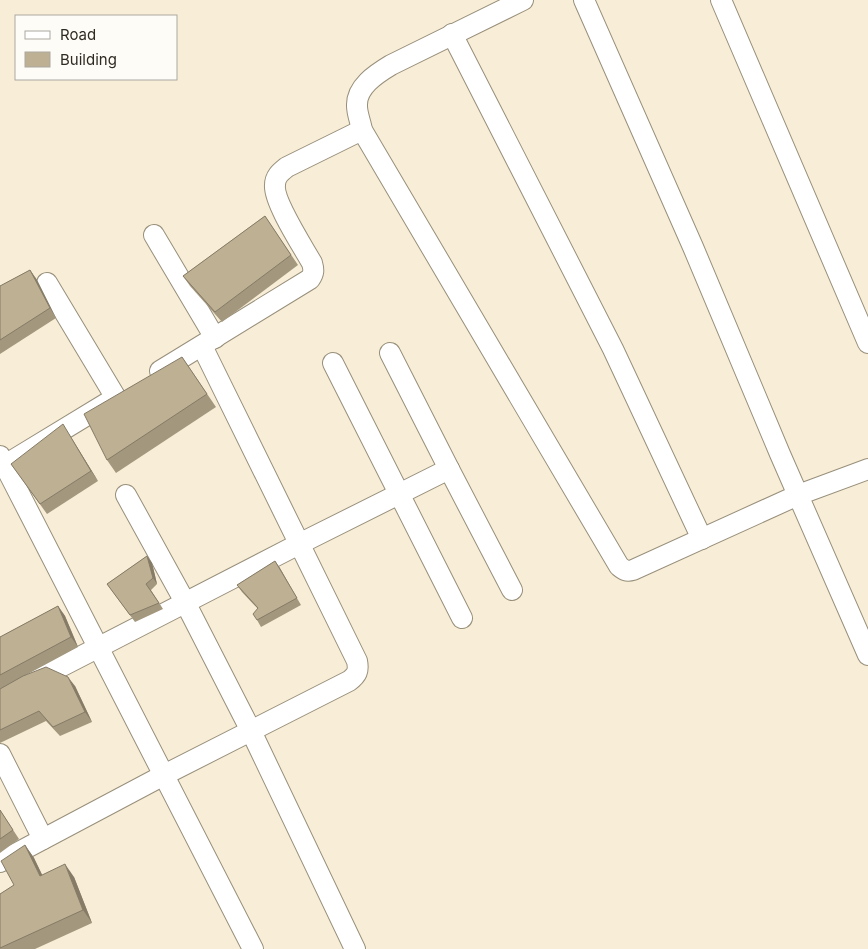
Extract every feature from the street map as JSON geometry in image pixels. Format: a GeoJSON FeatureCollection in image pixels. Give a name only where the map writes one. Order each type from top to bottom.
{"type":"FeatureCollection","features":[{"type":"Feature","properties":{"kind":"street"},"geometry":{"type":"LineString","coordinates":[[522,0],[391,64],[374,75],[359,94],[357,107],[362,130],[620,566],[624,570],[632,570],[798,495],[868,469]]}},
{"type":"Feature","properties":{"kind":"street"},"geometry":{"type":"LineString","coordinates":[[584,0],[693,247],[868,655]]}},
{"type":"Feature","properties":{"kind":"street"},"geometry":{"type":"LineString","coordinates":[[721,0],[868,343]]}},
{"type":"Feature","properties":{"kind":"street"},"geometry":{"type":"LineString","coordinates":[[452,34],[613,349],[702,539]]}},
{"type":"Feature","properties":{"kind":"street"},"geometry":{"type":"LineString","coordinates":[[254,949],[2,463],[130,389],[310,279],[314,269],[312,263],[277,200],[275,186],[278,174],[287,167],[362,130]]}},
{"type":"Feature","properties":{"kind":"street"},"geometry":{"type":"LineString","coordinates":[[0,862],[164,775],[349,681],[355,677],[359,670],[358,661],[299,544],[208,342],[154,235]]}},
{"type":"Feature","properties":{"kind":"street"},"geometry":{"type":"LineString","coordinates":[[47,283],[130,389]]}},
{"type":"Feature","properties":{"kind":"street"},"geometry":{"type":"LineString","coordinates":[[390,353],[512,590]]}},
{"type":"Feature","properties":{"kind":"street"},"geometry":{"type":"LineString","coordinates":[[333,363],[462,618]]}},
{"type":"Feature","properties":{"kind":"street"},"geometry":{"type":"LineString","coordinates":[[0,698],[449,469]]}},
{"type":"Feature","properties":{"kind":"street"},"geometry":{"type":"LineString","coordinates":[[126,495],[185,602],[250,731],[355,949]]}},
{"type":"Feature","properties":{"kind":"street"},"geometry":{"type":"LineString","coordinates":[[0,754],[43,839]]}},
{"type":"Feature","properties":{"kind":"building"},"geometry":{"type":"Polygon","coordinates":[[[265,216],[291,255],[215,312],[183,276],[265,216]]]}},
{"type":"Feature","properties":{"kind":"building"},"geometry":{"type":"Polygon","coordinates":[[[30,270],[50,308],[0,340],[0,286],[30,270]]]}},
{"type":"Feature","properties":{"kind":"building"},"geometry":{"type":"Polygon","coordinates":[[[182,357],[207,394],[107,460],[84,414],[182,357]]]}},
{"type":"Feature","properties":{"kind":"building"},"geometry":{"type":"Polygon","coordinates":[[[63,424],[91,471],[40,504],[11,464],[63,424]]]}},
{"type":"Feature","properties":{"kind":"building"},"geometry":{"type":"Polygon","coordinates":[[[147,556],[153,578],[146,584],[159,603],[130,615],[107,584],[147,556]]]}},
{"type":"Feature","properties":{"kind":"building"},"geometry":{"type":"Polygon","coordinates":[[[275,561],[297,598],[257,620],[253,614],[258,608],[237,585],[275,561]]]}},
{"type":"Feature","properties":{"kind":"building"},"geometry":{"type":"Polygon","coordinates":[[[58,606],[71,637],[0,675],[0,637],[58,606]]]}},
{"type":"Feature","properties":{"kind":"building"},"geometry":{"type":"Polygon","coordinates":[[[46,667],[68,677],[85,712],[53,727],[39,711],[0,730],[0,689],[23,676],[46,667]]]}},
{"type":"Feature","properties":{"kind":"building"},"geometry":{"type":"Polygon","coordinates":[[[0,810],[13,830],[0,839],[0,810]]]}},
{"type":"Feature","properties":{"kind":"building"},"geometry":{"type":"Polygon","coordinates":[[[25,845],[40,876],[65,864],[83,910],[0,948],[0,894],[14,885],[1,861],[25,845]]]}}]}
